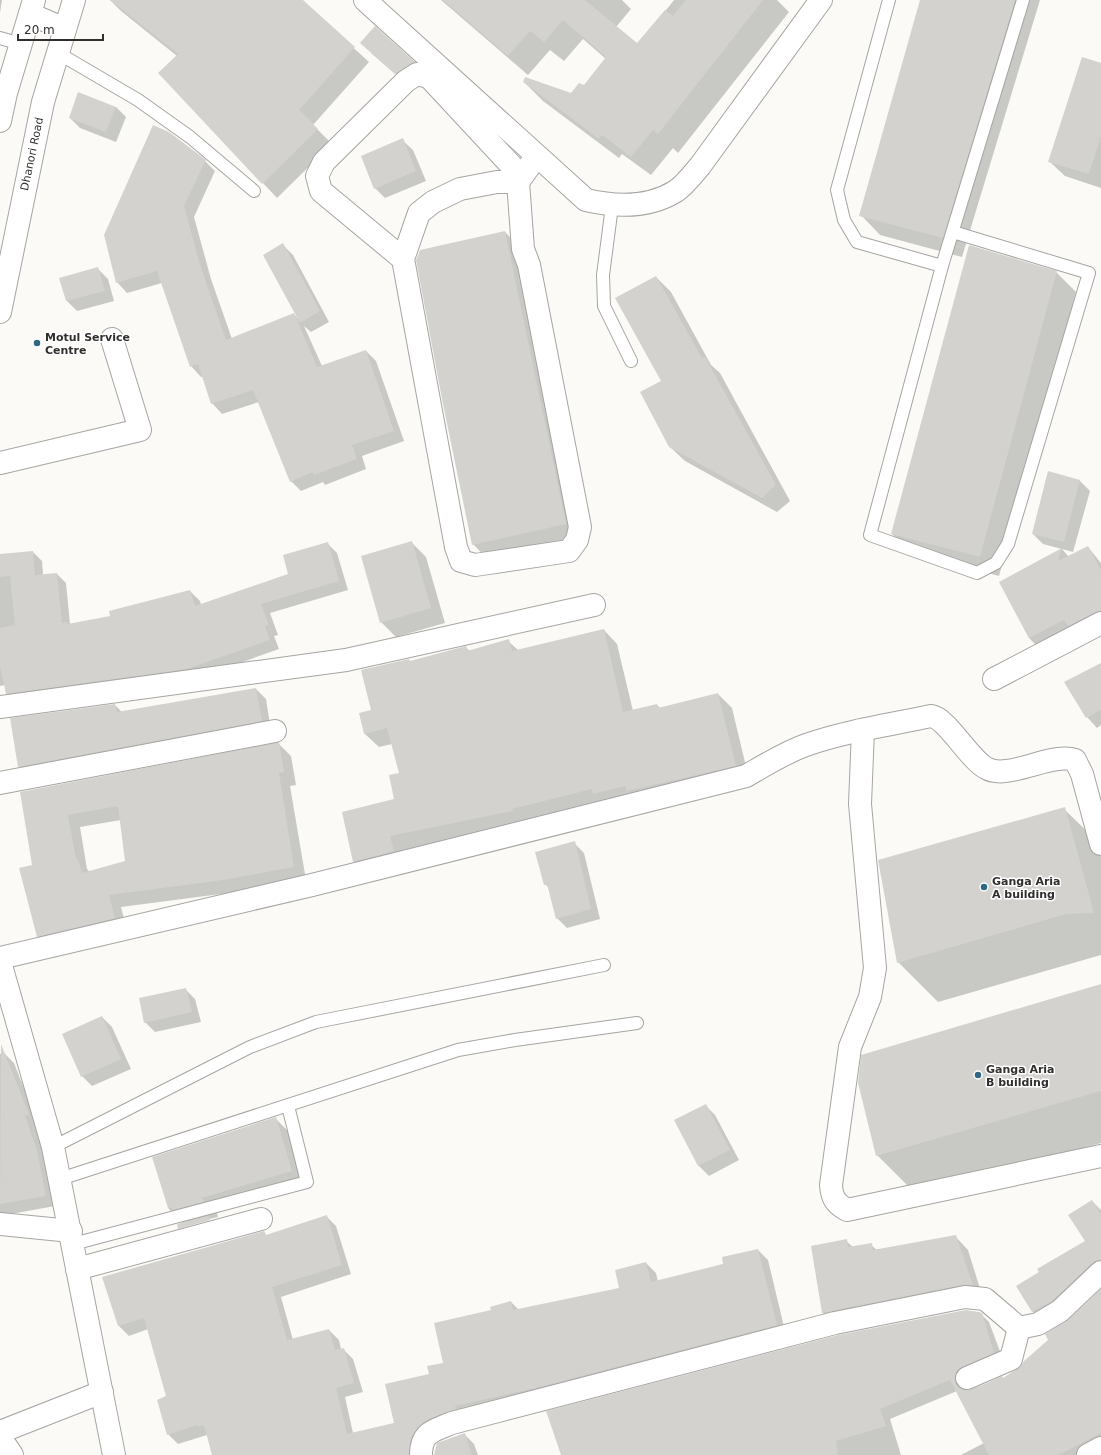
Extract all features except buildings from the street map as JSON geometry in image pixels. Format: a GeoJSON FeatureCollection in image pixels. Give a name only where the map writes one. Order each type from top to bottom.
{"type":"FeatureCollection","features":[{"type":"Feature","properties":{"kind":"street","name":"Dhanori Road"},"geometry":{"type":"LineString","coordinates":[[0,312],[6,256],[43,102],[74,0]]}},
{"type":"Feature","properties":{"kind":"street"},"geometry":{"type":"LineString","coordinates":[[365,0],[536,157],[586,200],[612,206],[653,202],[677,190],[700,166],[821,0]]}},
{"type":"Feature","properties":{"kind":"street"},"geometry":{"type":"LineString","coordinates":[[0,121],[6,93],[32,7],[65,29]]}},
{"type":"Feature","properties":{"kind":"street"},"geometry":{"type":"LineString","coordinates":[[403,259],[321,191],[317,176],[324,162],[406,81],[417,74],[429,77],[520,179]]}},
{"type":"Feature","properties":{"kind":"street"},"geometry":{"type":"LineString","coordinates":[[520,179],[460,189],[433,202],[419,213],[403,259],[454,540],[461,561],[475,565],[569,551],[577,540],[580,527],[529,265],[523,249],[520,179],[536,157]]}},
{"type":"Feature","properties":{"kind":"street"},"geometry":{"type":"LineString","coordinates":[[0,463],[140,430],[112,339]]}},
{"type":"Feature","properties":{"kind":"street"},"geometry":{"type":"LineString","coordinates":[[0,707],[346,660],[594,605]]}},
{"type":"Feature","properties":{"kind":"street"},"geometry":{"type":"LineString","coordinates":[[994,679],[1101,622]]}},
{"type":"Feature","properties":{"kind":"street"},"geometry":{"type":"LineString","coordinates":[[0,958],[312,885],[746,776],[786,754],[806,746],[863,730],[935,717],[941,720],[967,751],[986,768],[998,772],[1061,758],[1075,760],[1082,774],[1101,844]]}},
{"type":"Feature","properties":{"kind":"street"},"geometry":{"type":"LineString","coordinates":[[863,730],[860,804],[874,968],[870,996],[850,1047],[831,1185],[832,1196],[837,1204],[847,1210],[1101,1156]]}},
{"type":"Feature","properties":{"kind":"street"},"geometry":{"type":"LineString","coordinates":[[0,783],[275,731]]}},
{"type":"Feature","properties":{"kind":"street"},"geometry":{"type":"LineString","coordinates":[[0,962],[53,1147],[114,1455]]}},
{"type":"Feature","properties":{"kind":"street"},"geometry":{"type":"LineString","coordinates":[[77,1269],[261,1219]]}},
{"type":"Feature","properties":{"kind":"street"},"geometry":{"type":"LineString","coordinates":[[0,1224],[72,1238]]}},
{"type":"Feature","properties":{"kind":"street"},"geometry":{"type":"LineString","coordinates":[[1019,1328],[1038,1324],[1060,1311],[1101,1272]]}},
{"type":"Feature","properties":{"kind":"street"},"geometry":{"type":"LineString","coordinates":[[420,1455],[421,1443],[429,1432],[452,1423],[869,1315],[964,1297],[985,1299],[1019,1328]]}},
{"type":"Feature","properties":{"kind":"street"},"geometry":{"type":"LineString","coordinates":[[968,1378],[1011,1359],[1019,1328]]}},
{"type":"Feature","properties":{"kind":"street"},"geometry":{"type":"LineString","coordinates":[[0,1432],[102,1392]]}},
{"type":"Feature","properties":{"kind":"street"},"geometry":{"type":"LineString","coordinates":[[0,1437],[12,1455]]}},
{"type":"Feature","properties":{"kind":"street"},"geometry":{"type":"LineString","coordinates":[[1088,1455],[1101,1448]]}},
{"type":"Feature","properties":{"kind":"lane"},"geometry":{"type":"LineString","coordinates":[[889,0],[837,190],[844,220],[857,242],[942,266]]}},
{"type":"Feature","properties":{"kind":"lane"},"geometry":{"type":"LineString","coordinates":[[953,232],[1089,273],[1008,544],[996,563],[977,573],[870,535],[942,266],[1023,0]]}},
{"type":"Feature","properties":{"kind":"lane"},"geometry":{"type":"LineString","coordinates":[[0,38],[21,44]]}},
{"type":"Feature","properties":{"kind":"lane"},"geometry":{"type":"LineString","coordinates":[[58,53],[138,100],[190,137],[254,191]]}},
{"type":"Feature","properties":{"kind":"lane"},"geometry":{"type":"LineString","coordinates":[[612,206],[603,275],[604,306],[631,361]]}},
{"type":"Feature","properties":{"kind":"lane"},"geometry":{"type":"LineString","coordinates":[[53,1147],[250,1047],[316,1022],[604,965]]}},
{"type":"Feature","properties":{"kind":"lane"},"geometry":{"type":"LineString","coordinates":[[60,1179],[458,1050],[515,1040],[637,1023]]}},
{"type":"Feature","properties":{"kind":"lane"},"geometry":{"type":"LineString","coordinates":[[72,1238],[307,1182],[288,1106]]}},
{"type":"Feature","properties":{"kind":"place","name":"Motul Service Centre"},"geometry":{"type":"Point","coordinates":[37,343]}},
{"type":"Feature","properties":{"kind":"place","name":"Ganga Aria A building"},"geometry":{"type":"Point","coordinates":[984,887]}},
{"type":"Feature","properties":{"kind":"place","name":"Ganga Aria B building"},"geometry":{"type":"Point","coordinates":[978,1075]}}]}
